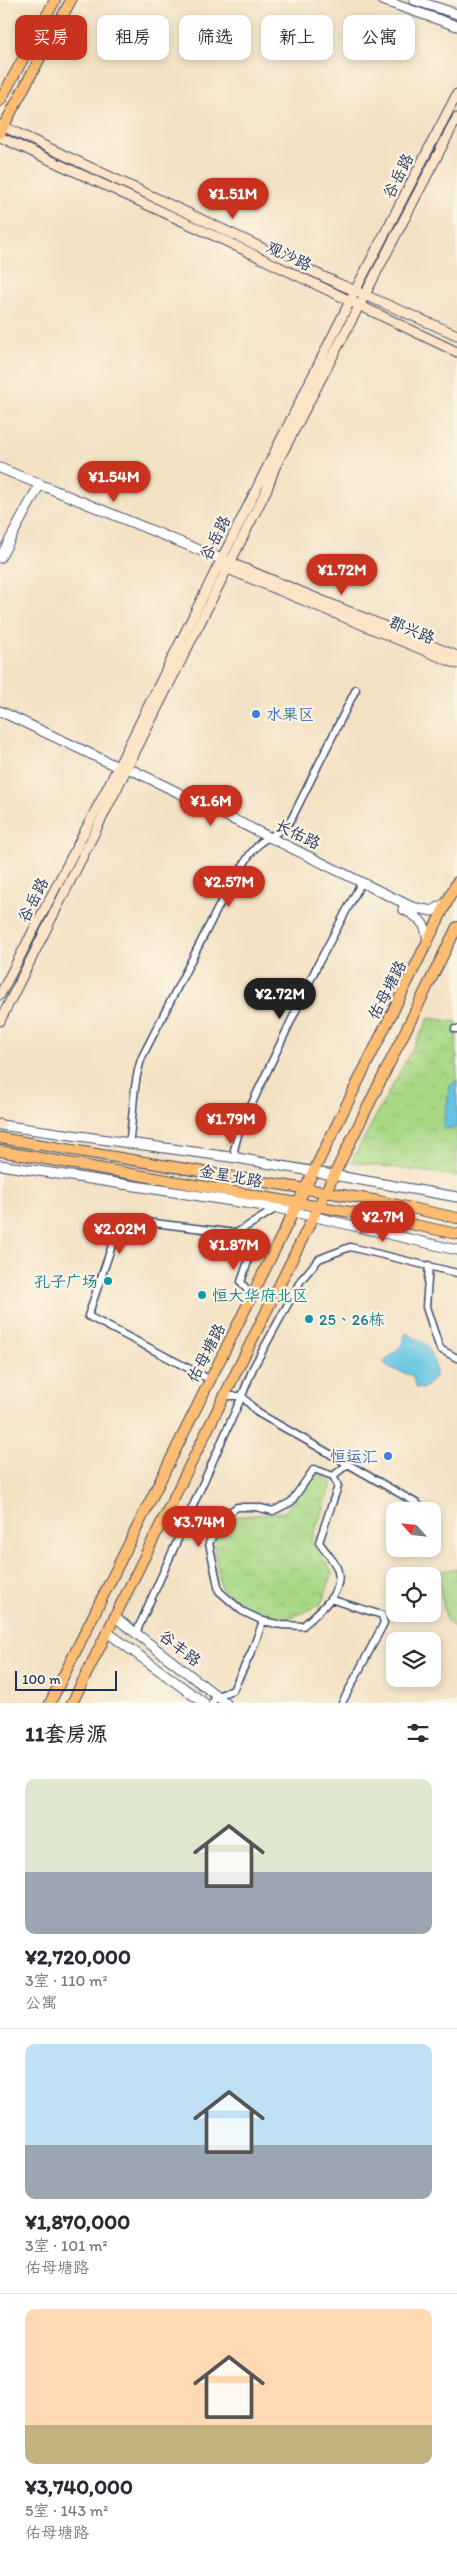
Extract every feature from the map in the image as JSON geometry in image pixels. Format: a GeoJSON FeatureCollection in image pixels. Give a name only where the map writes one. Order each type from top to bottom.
{"type":"FeatureCollection","features":[{"type":"Feature","properties":{"kind":"main road"},"geometry":{"type":"LineString","coordinates":[[0,101],[55,0]]}},
{"type":"Feature","properties":{"kind":"main road"},"geometry":{"type":"LineString","coordinates":[[1,128],[72,0]]}},
{"type":"Feature","properties":{"kind":"main road","name":"谷岳路"},"geometry":{"type":"LineString","coordinates":[[0,995],[121,769],[219,562],[356,289],[457,94]]}},
{"type":"Feature","properties":{"kind":"main road"},"geometry":{"type":"LineString","coordinates":[[0,1021],[121,769],[229,565],[267,488],[274,467],[360,307],[457,118]]}},
{"type":"Feature","properties":{"kind":"main road","name":"观沙路"},"geometry":{"type":"LineString","coordinates":[[1,128],[457,335]]}},
{"type":"Feature","properties":{"kind":"main road","name":"观沙路"},"geometry":{"type":"LineString","coordinates":[[0,137],[219,238],[457,352]]}},
{"type":"Feature","properties":{"kind":"main road","name":"郡兴路"},"geometry":{"type":"LineString","coordinates":[[219,562],[457,656]]}},
{"type":"Feature","properties":{"kind":"main road","name":"郡兴路"},"geometry":{"type":"LineString","coordinates":[[229,565],[457,664]]}},
{"type":"Feature","properties":{"kind":"main road","name":"佑母塘路"},"geometry":{"type":"LineString","coordinates":[[50,1703],[457,882]]}},
{"type":"Feature","properties":{"kind":"main road"},"geometry":{"type":"LineString","coordinates":[[72,1703],[457,927]]}},
{"type":"Feature","properties":{"kind":"main road","name":"金星北路"},"geometry":{"type":"LineString","coordinates":[[0,1138],[326,1192],[457,1218]]}},
{"type":"Feature","properties":{"kind":"main road","name":"金星北路"},"geometry":{"type":"LineString","coordinates":[[0,1151],[316,1211],[457,1234]]}},
{"type":"Feature","properties":{"kind":"street"},"geometry":{"type":"LineString","coordinates":[[382,0],[457,26]]}},
{"type":"Feature","properties":{"kind":"street"},"geometry":{"type":"LineString","coordinates":[[414,0],[457,14]]}},
{"type":"Feature","properties":{"kind":"street"},"geometry":{"type":"LineString","coordinates":[[0,468],[219,562]]}},
{"type":"Feature","properties":{"kind":"street"},"geometry":{"type":"LineString","coordinates":[[0,473],[36,485]]}},
{"type":"Feature","properties":{"kind":"street"},"geometry":{"type":"LineString","coordinates":[[0,549],[36,485]]}},
{"type":"Feature","properties":{"kind":"street"},"geometry":{"type":"LineString","coordinates":[[0,558],[36,485]]}},
{"type":"Feature","properties":{"kind":"street"},"geometry":{"type":"LineString","coordinates":[[129,1144],[133,1119],[135,1076],[142,1058],[220,904],[250,854],[267,838],[281,830],[290,820],[356,689]]}},
{"type":"Feature","properties":{"kind":"street","name":"长佑路"},"geometry":{"type":"LineString","coordinates":[[0,711],[415,908],[432,911],[446,903]]}},
{"type":"Feature","properties":{"kind":"street","name":"长佑路"},"geometry":{"type":"LineString","coordinates":[[0,715],[121,769]]}},
{"type":"Feature","properties":{"kind":"street","name":"长佑路"},"geometry":{"type":"LineString","coordinates":[[267,838],[417,917],[426,930],[427,942]]}},
{"type":"Feature","properties":{"kind":"street"},"geometry":{"type":"LineString","coordinates":[[238,1158],[234,1150],[239,1131],[318,964],[359,887]]}},
{"type":"Feature","properties":{"kind":"street"},"geometry":{"type":"LineString","coordinates":[[0,1125],[238,1158],[457,1197]]}},
{"type":"Feature","properties":{"kind":"street"},"geometry":{"type":"LineString","coordinates":[[0,1165],[277,1208],[295,1207]]}},
{"type":"Feature","properties":{"kind":"street"},"geometry":{"type":"LineString","coordinates":[[210,1380],[88,1316],[121,1219],[236,1233],[277,1208]]}},
{"type":"Feature","properties":{"kind":"street"},"geometry":{"type":"LineString","coordinates":[[316,1211],[457,1250]]}},
{"type":"Feature","properties":{"kind":"street"},"geometry":{"type":"LineString","coordinates":[[236,1233],[251,1253],[241,1282],[251,1295]]}},
{"type":"Feature","properties":{"kind":"street"},"geometry":{"type":"LineString","coordinates":[[136,1634],[253,1368],[301,1280],[319,1259],[350,1246],[457,1273]]}},
{"type":"Feature","properties":{"kind":"street"},"geometry":{"type":"LineString","coordinates":[[429,1265],[426,1307],[440,1349],[457,1358]]}},
{"type":"Feature","properties":{"kind":"street"},"geometry":{"type":"LineString","coordinates":[[224,1396],[242,1396],[258,1413],[414,1502]]}},
{"type":"Feature","properties":{"kind":"street"},"geometry":{"type":"LineString","coordinates":[[333,1476],[348,1464]]}},
{"type":"Feature","properties":{"kind":"street"},"geometry":{"type":"LineString","coordinates":[[314,1469],[333,1476],[338,1486],[319,1542],[337,1568],[338,1583],[330,1599],[303,1626],[282,1625],[262,1621],[242,1612],[219,1591],[209,1543],[222,1518],[237,1507],[256,1507],[273,1511],[291,1502],[314,1469]]}},
{"type":"Feature","properties":{"kind":"street"},"geometry":{"type":"LineString","coordinates":[[330,1599],[382,1615],[384,1623],[342,1703]]}},
{"type":"Feature","properties":{"kind":"street","name":"谷丰路"},"geometry":{"type":"LineString","coordinates":[[114,1617],[214,1700],[226,1703]]}},
{"type":"Feature","properties":{"kind":"street"},"geometry":{"type":"LineString","coordinates":[[214,1700],[233,1690],[252,1651],[262,1621]]}},
{"type":"Feature","properties":{"kind":"street","name":"谷丰路"},"geometry":{"type":"LineString","coordinates":[[107,1632],[204,1703]]}},
{"type":"Feature","properties":{"kind":"green space"},"geometry":{"type":"Polygon","coordinates":[[[429,1018],[457,1022],[457,1176],[351,1162],[429,1018]]]}},
{"type":"Feature","properties":{"kind":"green space"},"geometry":{"type":"Polygon","coordinates":[[[319,1474],[333,1482],[311,1542],[333,1573],[321,1604],[290,1618],[264,1616],[240,1604],[221,1588],[213,1544],[222,1518],[285,1512],[308,1480],[319,1474]]]}},
{"type":"Feature","properties":{"kind":"green space"},"geometry":{"type":"Polygon","coordinates":[[[457,1568],[457,1631],[446,1620],[441,1593],[441,1571],[457,1568]]]}},
{"type":"Feature","properties":{"kind":"water"},"geometry":{"type":"Polygon","coordinates":[[[457,1080],[457,1127],[443,1129],[450,1086],[457,1080]]]}},
{"type":"Feature","properties":{"kind":"water"},"geometry":{"type":"Polygon","coordinates":[[[406,1333],[427,1345],[435,1364],[435,1378],[423,1389],[416,1388],[413,1376],[387,1367],[384,1362],[401,1346],[406,1333]]]}},
{"type":"Feature","properties":{"kind":"place","name":"水果区"},"geometry":{"type":"Point","coordinates":[256,714]}},
{"type":"Feature","properties":{"kind":"place","name":"孔子广场"},"geometry":{"type":"Point","coordinates":[108,1281]}},
{"type":"Feature","properties":{"kind":"place","name":"恒大华府北区"},"geometry":{"type":"Point","coordinates":[202,1295]}},
{"type":"Feature","properties":{"kind":"place","name":"25、26栋"},"geometry":{"type":"Point","coordinates":[309,1319]}},
{"type":"Feature","properties":{"kind":"place","name":"恒运汇"},"geometry":{"type":"Point","coordinates":[388,1456]}}]}
